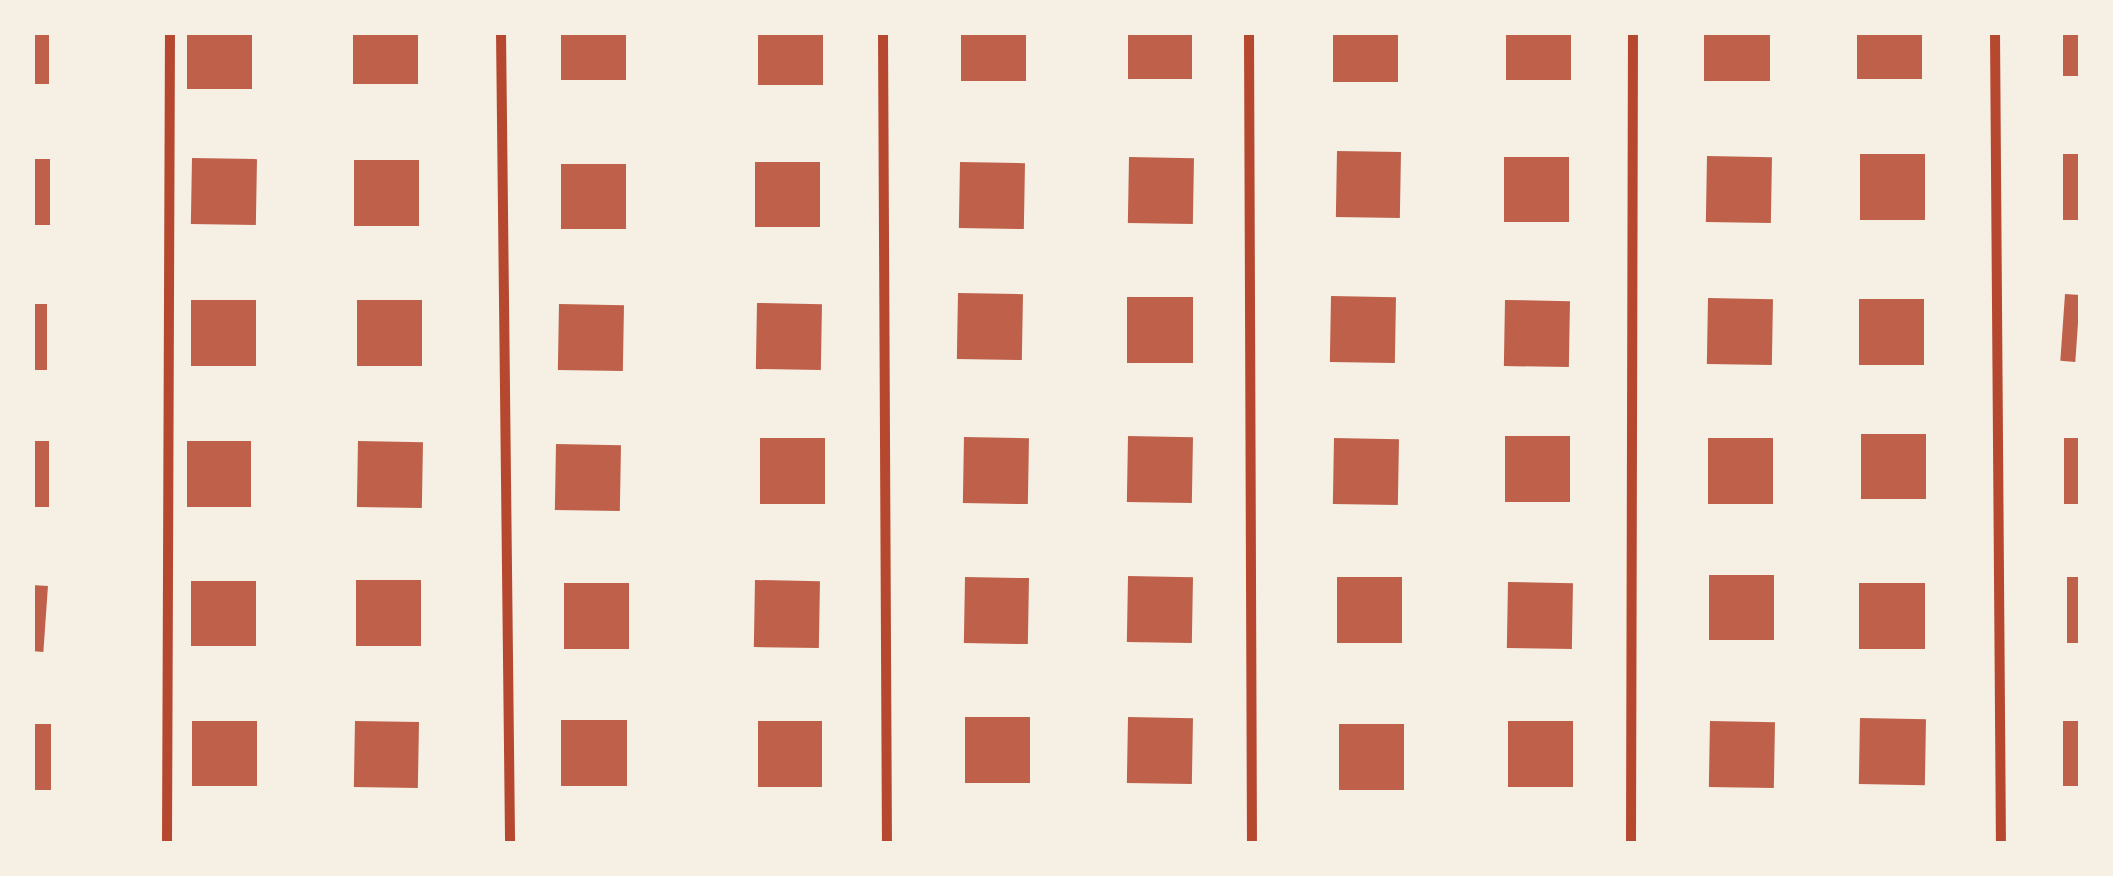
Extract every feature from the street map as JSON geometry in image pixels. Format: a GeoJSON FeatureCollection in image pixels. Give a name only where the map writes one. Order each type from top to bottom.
{"type":"FeatureCollection","features":[{"type":"Feature","properties":{"kind":"street"},"geometry":{"type":"LineString","coordinates":[[167,844],[170,32]]}},
{"type":"Feature","properties":{"kind":"street"},"geometry":{"type":"LineString","coordinates":[[501,32],[510,844]]}},
{"type":"Feature","properties":{"kind":"street"},"geometry":{"type":"LineString","coordinates":[[883,32],[886,844]]}},
{"type":"Feature","properties":{"kind":"street"},"geometry":{"type":"LineString","coordinates":[[1249,32],[1252,844]]}},
{"type":"Feature","properties":{"kind":"street"},"geometry":{"type":"LineString","coordinates":[[1632,844],[1633,32]]}},
{"type":"Feature","properties":{"kind":"street"},"geometry":{"type":"LineString","coordinates":[[1995,32],[2002,844]]}},
{"type":"Feature","properties":{"kind":"building"},"geometry":{"type":"Polygon","coordinates":[[[32,32],[49,32],[49,84],[32,84],[32,32]]]}},
{"type":"Feature","properties":{"kind":"building"},"geometry":{"type":"Polygon","coordinates":[[[187,32],[252,32],[252,89],[187,89],[187,32]]]}},
{"type":"Feature","properties":{"kind":"building"},"geometry":{"type":"Polygon","coordinates":[[[353,32],[418,32],[418,84],[353,84],[353,32]]]}},
{"type":"Feature","properties":{"kind":"building"},"geometry":{"type":"Polygon","coordinates":[[[561,32],[626,32],[626,80],[561,80],[561,32]]]}},
{"type":"Feature","properties":{"kind":"building"},"geometry":{"type":"Polygon","coordinates":[[[758,32],[823,32],[823,85],[758,85],[758,32]]]}},
{"type":"Feature","properties":{"kind":"building"},"geometry":{"type":"Polygon","coordinates":[[[961,32],[1026,32],[1026,81],[961,81],[961,32]]]}},
{"type":"Feature","properties":{"kind":"building"},"geometry":{"type":"Polygon","coordinates":[[[1128,32],[1192,32],[1192,79],[1128,79],[1128,32]]]}},
{"type":"Feature","properties":{"kind":"building"},"geometry":{"type":"Polygon","coordinates":[[[1333,32],[1398,32],[1398,82],[1333,82],[1333,32]]]}},
{"type":"Feature","properties":{"kind":"building"},"geometry":{"type":"Polygon","coordinates":[[[1506,32],[1571,32],[1571,80],[1506,80],[1506,32]]]}},
{"type":"Feature","properties":{"kind":"building"},"geometry":{"type":"Polygon","coordinates":[[[1704,32],[1770,32],[1770,81],[1704,81],[1704,32]]]}},
{"type":"Feature","properties":{"kind":"building"},"geometry":{"type":"Polygon","coordinates":[[[1857,32],[1922,32],[1922,79],[1857,79],[1857,32]]]}},
{"type":"Feature","properties":{"kind":"building"},"geometry":{"type":"Polygon","coordinates":[[[2063,32],[2080,32],[2080,76],[2063,76],[2063,32]]]}},
{"type":"Feature","properties":{"kind":"building"},"geometry":{"type":"Polygon","coordinates":[[[1337,151],[1401,152],[1400,218],[1336,217],[1337,151]]]}},
{"type":"Feature","properties":{"kind":"building"},"geometry":{"type":"Polygon","coordinates":[[[1860,154],[1925,154],[1925,220],[1860,220],[1860,154]]]}},
{"type":"Feature","properties":{"kind":"building"},"geometry":{"type":"Polygon","coordinates":[[[2063,154],[2080,154],[2080,220],[2063,220],[2063,154]]]}},
{"type":"Feature","properties":{"kind":"building"},"geometry":{"type":"Polygon","coordinates":[[[1707,156],[1772,157],[1771,223],[1706,222],[1707,156]]]}},
{"type":"Feature","properties":{"kind":"building"},"geometry":{"type":"Polygon","coordinates":[[[1129,157],[1194,158],[1193,224],[1128,223],[1129,157]]]}},
{"type":"Feature","properties":{"kind":"building"},"geometry":{"type":"Polygon","coordinates":[[[1504,157],[1569,157],[1569,222],[1504,222],[1504,157]]]}},
{"type":"Feature","properties":{"kind":"building"},"geometry":{"type":"Polygon","coordinates":[[[192,158],[257,159],[256,225],[191,224],[192,158]]]}},
{"type":"Feature","properties":{"kind":"building"},"geometry":{"type":"Polygon","coordinates":[[[32,159],[50,159],[50,225],[32,225],[32,159]]]}},
{"type":"Feature","properties":{"kind":"building"},"geometry":{"type":"Polygon","coordinates":[[[354,160],[419,160],[419,226],[354,226],[354,160]]]}},
{"type":"Feature","properties":{"kind":"building"},"geometry":{"type":"Polygon","coordinates":[[[755,162],[820,162],[820,227],[755,227],[755,162]]]}},
{"type":"Feature","properties":{"kind":"building"},"geometry":{"type":"Polygon","coordinates":[[[960,162],[1025,163],[1024,229],[959,228],[960,162]]]}},
{"type":"Feature","properties":{"kind":"building"},"geometry":{"type":"Polygon","coordinates":[[[561,164],[626,164],[626,229],[561,229],[561,164]]]}},
{"type":"Feature","properties":{"kind":"building"},"geometry":{"type":"Polygon","coordinates":[[[958,293],[1023,294],[1022,360],[957,359],[958,293]]]}},
{"type":"Feature","properties":{"kind":"building"},"geometry":{"type":"Polygon","coordinates":[[[2065,294],[2080,295],[2075,362],[2060,361],[2065,294]]]}},
{"type":"Feature","properties":{"kind":"building"},"geometry":{"type":"Polygon","coordinates":[[[1331,296],[1396,297],[1395,363],[1330,362],[1331,296]]]}},
{"type":"Feature","properties":{"kind":"building"},"geometry":{"type":"Polygon","coordinates":[[[1127,297],[1193,297],[1193,363],[1127,363],[1127,297]]]}},
{"type":"Feature","properties":{"kind":"building"},"geometry":{"type":"Polygon","coordinates":[[[1708,298],[1773,299],[1772,365],[1707,364],[1708,298]]]}},
{"type":"Feature","properties":{"kind":"building"},"geometry":{"type":"Polygon","coordinates":[[[1859,299],[1924,299],[1924,365],[1859,365],[1859,299]]]}},
{"type":"Feature","properties":{"kind":"building"},"geometry":{"type":"Polygon","coordinates":[[[191,300],[256,300],[256,366],[191,366],[191,300]]]}},
{"type":"Feature","properties":{"kind":"building"},"geometry":{"type":"Polygon","coordinates":[[[357,300],[422,300],[422,366],[357,366],[357,300]]]}},
{"type":"Feature","properties":{"kind":"building"},"geometry":{"type":"Polygon","coordinates":[[[1505,300],[1570,301],[1569,367],[1504,366],[1505,300]]]}},
{"type":"Feature","properties":{"kind":"building"},"geometry":{"type":"Polygon","coordinates":[[[757,303],[822,304],[821,370],[756,369],[757,303]]]}},
{"type":"Feature","properties":{"kind":"building"},"geometry":{"type":"Polygon","coordinates":[[[32,304],[47,304],[47,370],[32,370],[32,304]]]}},
{"type":"Feature","properties":{"kind":"building"},"geometry":{"type":"Polygon","coordinates":[[[559,304],[624,305],[623,371],[558,370],[559,304]]]}},
{"type":"Feature","properties":{"kind":"building"},"geometry":{"type":"Polygon","coordinates":[[[1861,434],[1926,434],[1926,499],[1861,499],[1861,434]]]}},
{"type":"Feature","properties":{"kind":"building"},"geometry":{"type":"Polygon","coordinates":[[[1128,436],[1193,437],[1192,503],[1127,502],[1128,436]]]}},
{"type":"Feature","properties":{"kind":"building"},"geometry":{"type":"Polygon","coordinates":[[[1505,436],[1570,436],[1570,502],[1505,502],[1505,436]]]}},
{"type":"Feature","properties":{"kind":"building"},"geometry":{"type":"Polygon","coordinates":[[[964,437],[1029,438],[1028,504],[963,503],[964,437]]]}},
{"type":"Feature","properties":{"kind":"building"},"geometry":{"type":"Polygon","coordinates":[[[760,438],[825,438],[825,504],[760,504],[760,438]]]}},
{"type":"Feature","properties":{"kind":"building"},"geometry":{"type":"Polygon","coordinates":[[[1334,438],[1399,439],[1398,505],[1333,504],[1334,438]]]}},
{"type":"Feature","properties":{"kind":"building"},"geometry":{"type":"Polygon","coordinates":[[[1708,438],[1773,438],[1773,504],[1708,504],[1708,438]]]}},
{"type":"Feature","properties":{"kind":"building"},"geometry":{"type":"Polygon","coordinates":[[[2064,438],[2080,438],[2080,504],[2064,504],[2064,438]]]}},
{"type":"Feature","properties":{"kind":"building"},"geometry":{"type":"Polygon","coordinates":[[[32,441],[49,441],[49,507],[32,507],[32,441]]]}},
{"type":"Feature","properties":{"kind":"building"},"geometry":{"type":"Polygon","coordinates":[[[187,441],[251,441],[251,507],[187,507],[187,441]]]}},
{"type":"Feature","properties":{"kind":"building"},"geometry":{"type":"Polygon","coordinates":[[[358,441],[423,442],[422,508],[357,507],[358,441]]]}},
{"type":"Feature","properties":{"kind":"building"},"geometry":{"type":"Polygon","coordinates":[[[556,444],[621,445],[620,511],[555,510],[556,444]]]}},
{"type":"Feature","properties":{"kind":"building"},"geometry":{"type":"Polygon","coordinates":[[[1709,575],[1774,575],[1774,640],[1709,640],[1709,575]]]}},
{"type":"Feature","properties":{"kind":"building"},"geometry":{"type":"Polygon","coordinates":[[[1128,576],[1193,577],[1192,643],[1127,642],[1128,576]]]}},
{"type":"Feature","properties":{"kind":"building"},"geometry":{"type":"Polygon","coordinates":[[[965,577],[1029,578],[1028,644],[964,643],[965,577]]]}},
{"type":"Feature","properties":{"kind":"building"},"geometry":{"type":"Polygon","coordinates":[[[1337,577],[1402,577],[1402,643],[1337,643],[1337,577]]]}},
{"type":"Feature","properties":{"kind":"building"},"geometry":{"type":"Polygon","coordinates":[[[2067,577],[2080,577],[2080,643],[2067,643],[2067,577]]]}},
{"type":"Feature","properties":{"kind":"building"},"geometry":{"type":"Polygon","coordinates":[[[356,580],[421,580],[421,646],[356,646],[356,580]]]}},
{"type":"Feature","properties":{"kind":"building"},"geometry":{"type":"Polygon","coordinates":[[[755,580],[820,581],[819,648],[754,647],[755,580]]]}},
{"type":"Feature","properties":{"kind":"building"},"geometry":{"type":"Polygon","coordinates":[[[191,581],[256,581],[256,646],[191,646],[191,581]]]}},
{"type":"Feature","properties":{"kind":"building"},"geometry":{"type":"Polygon","coordinates":[[[1508,582],[1573,583],[1572,649],[1507,648],[1508,582]]]}},
{"type":"Feature","properties":{"kind":"building"},"geometry":{"type":"Polygon","coordinates":[[[564,583],[629,583],[629,649],[564,649],[564,583]]]}},
{"type":"Feature","properties":{"kind":"building"},"geometry":{"type":"Polygon","coordinates":[[[1859,583],[1925,583],[1925,649],[1859,649],[1859,583]]]}},
{"type":"Feature","properties":{"kind":"building"},"geometry":{"type":"Polygon","coordinates":[[[32,585],[48,586],[43,652],[32,651],[32,585]]]}},
{"type":"Feature","properties":{"kind":"building"},"geometry":{"type":"Polygon","coordinates":[[[965,717],[1030,717],[1030,783],[965,783],[965,717]]]}},
{"type":"Feature","properties":{"kind":"building"},"geometry":{"type":"Polygon","coordinates":[[[1128,717],[1193,718],[1192,784],[1127,783],[1128,717]]]}},
{"type":"Feature","properties":{"kind":"building"},"geometry":{"type":"Polygon","coordinates":[[[1860,718],[1926,719],[1925,785],[1859,784],[1860,718]]]}},
{"type":"Feature","properties":{"kind":"building"},"geometry":{"type":"Polygon","coordinates":[[[561,720],[627,720],[627,786],[561,786],[561,720]]]}},
{"type":"Feature","properties":{"kind":"building"},"geometry":{"type":"Polygon","coordinates":[[[192,721],[257,721],[257,786],[192,786],[192,721]]]}},
{"type":"Feature","properties":{"kind":"building"},"geometry":{"type":"Polygon","coordinates":[[[355,721],[419,722],[418,788],[354,787],[355,721]]]}},
{"type":"Feature","properties":{"kind":"building"},"geometry":{"type":"Polygon","coordinates":[[[758,721],[822,721],[822,787],[758,787],[758,721]]]}},
{"type":"Feature","properties":{"kind":"building"},"geometry":{"type":"Polygon","coordinates":[[[1508,721],[1573,721],[1573,787],[1508,787],[1508,721]]]}},
{"type":"Feature","properties":{"kind":"building"},"geometry":{"type":"Polygon","coordinates":[[[1710,721],[1775,722],[1774,788],[1709,787],[1710,721]]]}},
{"type":"Feature","properties":{"kind":"building"},"geometry":{"type":"Polygon","coordinates":[[[2063,721],[2080,721],[2080,786],[2063,786],[2063,721]]]}},
{"type":"Feature","properties":{"kind":"building"},"geometry":{"type":"Polygon","coordinates":[[[32,724],[51,724],[51,790],[32,790],[32,724]]]}},
{"type":"Feature","properties":{"kind":"building"},"geometry":{"type":"Polygon","coordinates":[[[1339,724],[1404,724],[1404,790],[1339,790],[1339,724]]]}}]}
